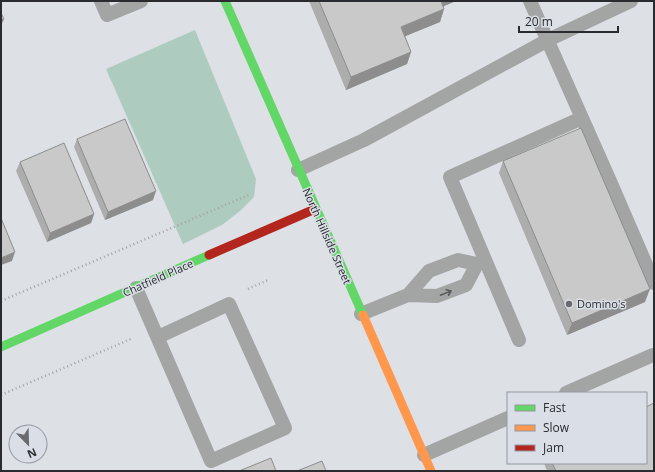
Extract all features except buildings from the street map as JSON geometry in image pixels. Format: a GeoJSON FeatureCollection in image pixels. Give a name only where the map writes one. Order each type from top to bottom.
{"type":"FeatureCollection","features":[{"type":"Feature","properties":{"kind":"main road","name":"North Hillside Street"},"geometry":{"type":"LineString","coordinates":[[225,1],[431,471]]}},
{"type":"Feature","properties":{"kind":"main road","name":"Chatfield Place"},"geometry":{"type":"LineString","coordinates":[[1,347],[315,209]]}},
{"type":"Feature","properties":{"kind":"lane"},"geometry":{"type":"LineString","coordinates":[[101,1],[107,16],[141,1]]}},
{"type":"Feature","properties":{"kind":"lane"},"geometry":{"type":"LineString","coordinates":[[530,1],[654,282]]}},
{"type":"Feature","properties":{"kind":"lane"},"geometry":{"type":"LineString","coordinates":[[298,170],[364,140],[548,40],[631,1]]}},
{"type":"Feature","properties":{"kind":"lane"},"geometry":{"type":"LineString","coordinates":[[520,340],[481,262],[450,177],[582,118]]}},
{"type":"Feature","properties":{"kind":"lane"},"geometry":{"type":"LineString","coordinates":[[362,314],[408,294],[429,271],[458,260],[481,262]]}},
{"type":"Feature","properties":{"kind":"lane"},"geometry":{"type":"LineString","coordinates":[[408,294],[437,296],[466,285],[481,262]]}},
{"type":"Feature","properties":{"kind":"lane"},"geometry":{"type":"LineString","coordinates":[[136,288],[211,461],[285,428],[230,304],[158,337]]}},
{"type":"Feature","properties":{"kind":"lane"},"geometry":{"type":"LineString","coordinates":[[568,392],[653,355]]}},
{"type":"Feature","properties":{"kind":"lane"},"geometry":{"type":"LineString","coordinates":[[424,455],[507,418]]}},
{"type":"Feature","properties":{"kind":"path"},"geometry":{"type":"LineString","coordinates":[[1,301],[251,194]]}},
{"type":"Feature","properties":{"kind":"green space"},"geometry":{"type":"Polygon","coordinates":[[[195,30],[256,179],[254,197],[240,211],[222,225],[183,244],[106,69],[195,30]]]}},
{"type":"Feature","properties":{"kind":"traffic: fast"},"geometry":{"type":"LineString","coordinates":[[225,1],[363,315]]}},
{"type":"Feature","properties":{"kind":"traffic: fast"},"geometry":{"type":"LineString","coordinates":[[1,347],[209,255]]}},
{"type":"Feature","properties":{"kind":"traffic: slow"},"geometry":{"type":"LineString","coordinates":[[363,315],[431,471]]}},
{"type":"Feature","properties":{"kind":"traffic: jam"},"geometry":{"type":"LineString","coordinates":[[209,255],[315,209]]}},
{"type":"Feature","properties":{"kind":"place","name":"Domino's"},"geometry":{"type":"Point","coordinates":[569,304]}}]}
